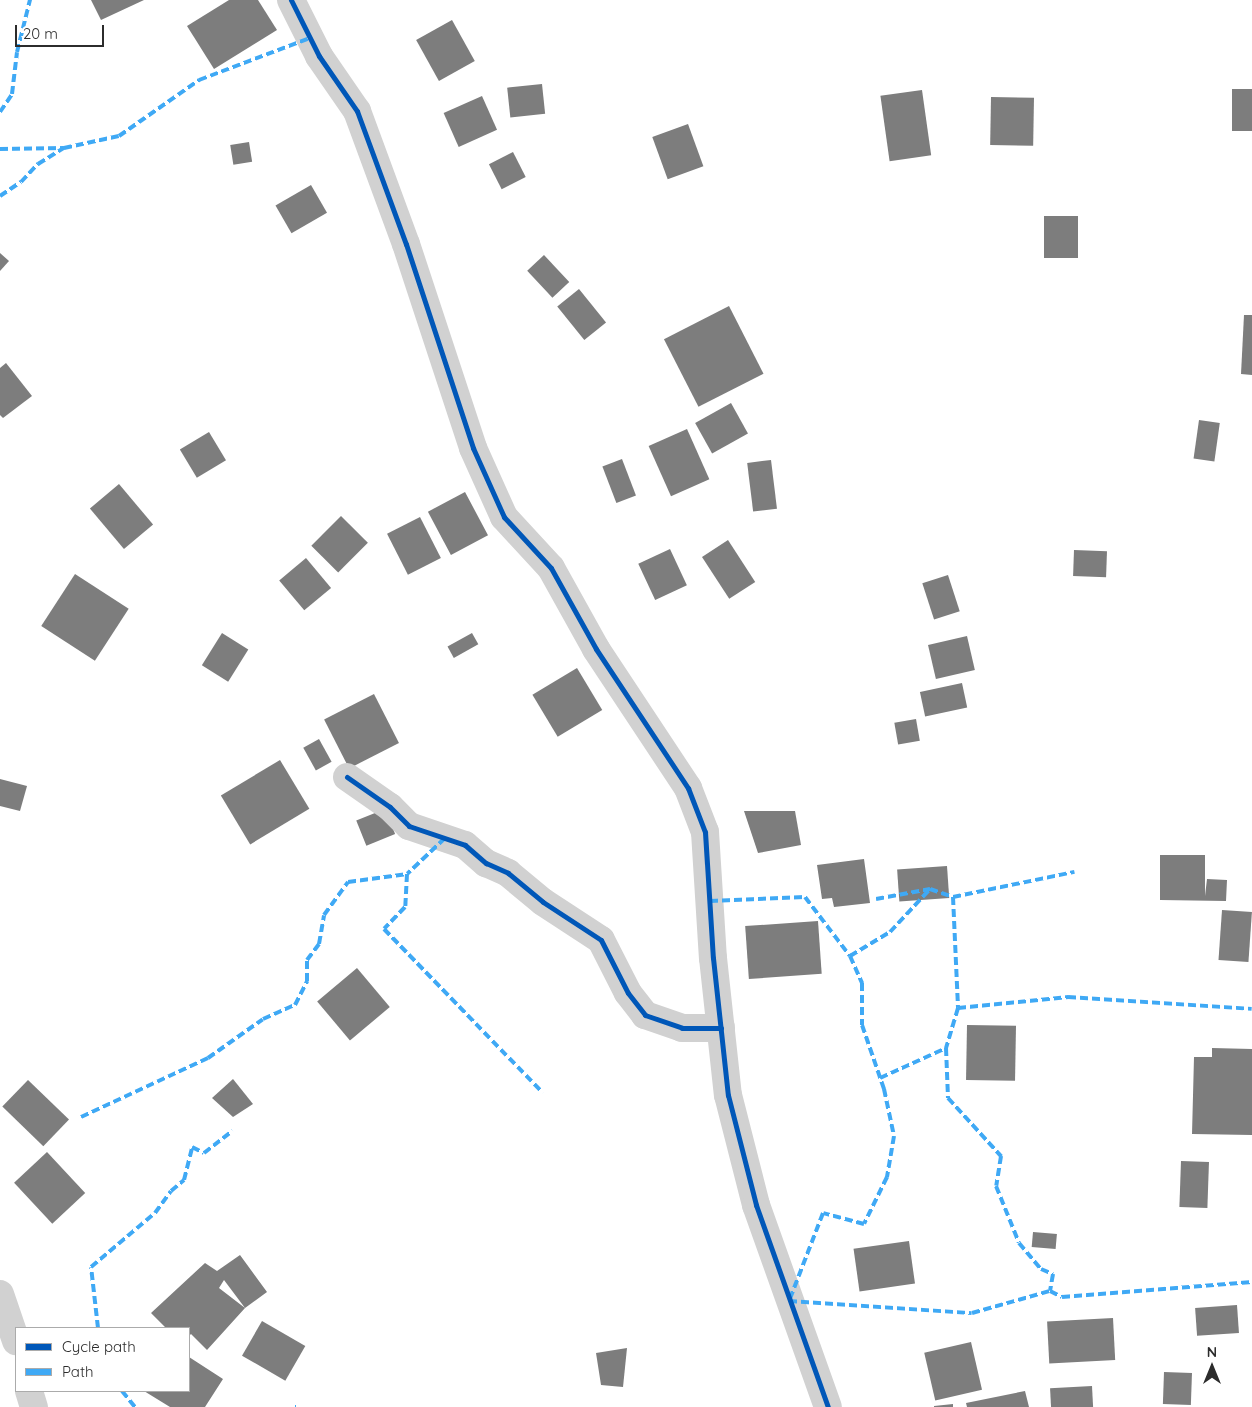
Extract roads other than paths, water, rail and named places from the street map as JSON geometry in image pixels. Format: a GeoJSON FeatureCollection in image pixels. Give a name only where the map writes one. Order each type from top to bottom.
{"type":"FeatureCollection","features":[{"type":"Feature","properties":{"kind":"street"},"geometry":{"type":"LineString","coordinates":[[291,0],[319,56],[357,111],[406,244],[473,448],[504,518],[551,568],[596,650],[688,788],[705,832],[720,1028],[728,1095],[756,1206],[828,1407]]}},
{"type":"Feature","properties":{"kind":"street"},"geometry":{"type":"LineString","coordinates":[[347,776],[390,807],[409,826],[465,845],[486,863],[508,873],[543,902],[601,940],[628,993],[645,1015],[682,1028],[720,1028]]}},
{"type":"Feature","properties":{"kind":"street"},"geometry":{"type":"LineString","coordinates":[[0,1294],[15,1338]]}},
{"type":"Feature","properties":{"kind":"street"},"geometry":{"type":"LineString","coordinates":[[29,1392],[34,1407]]}}]}
